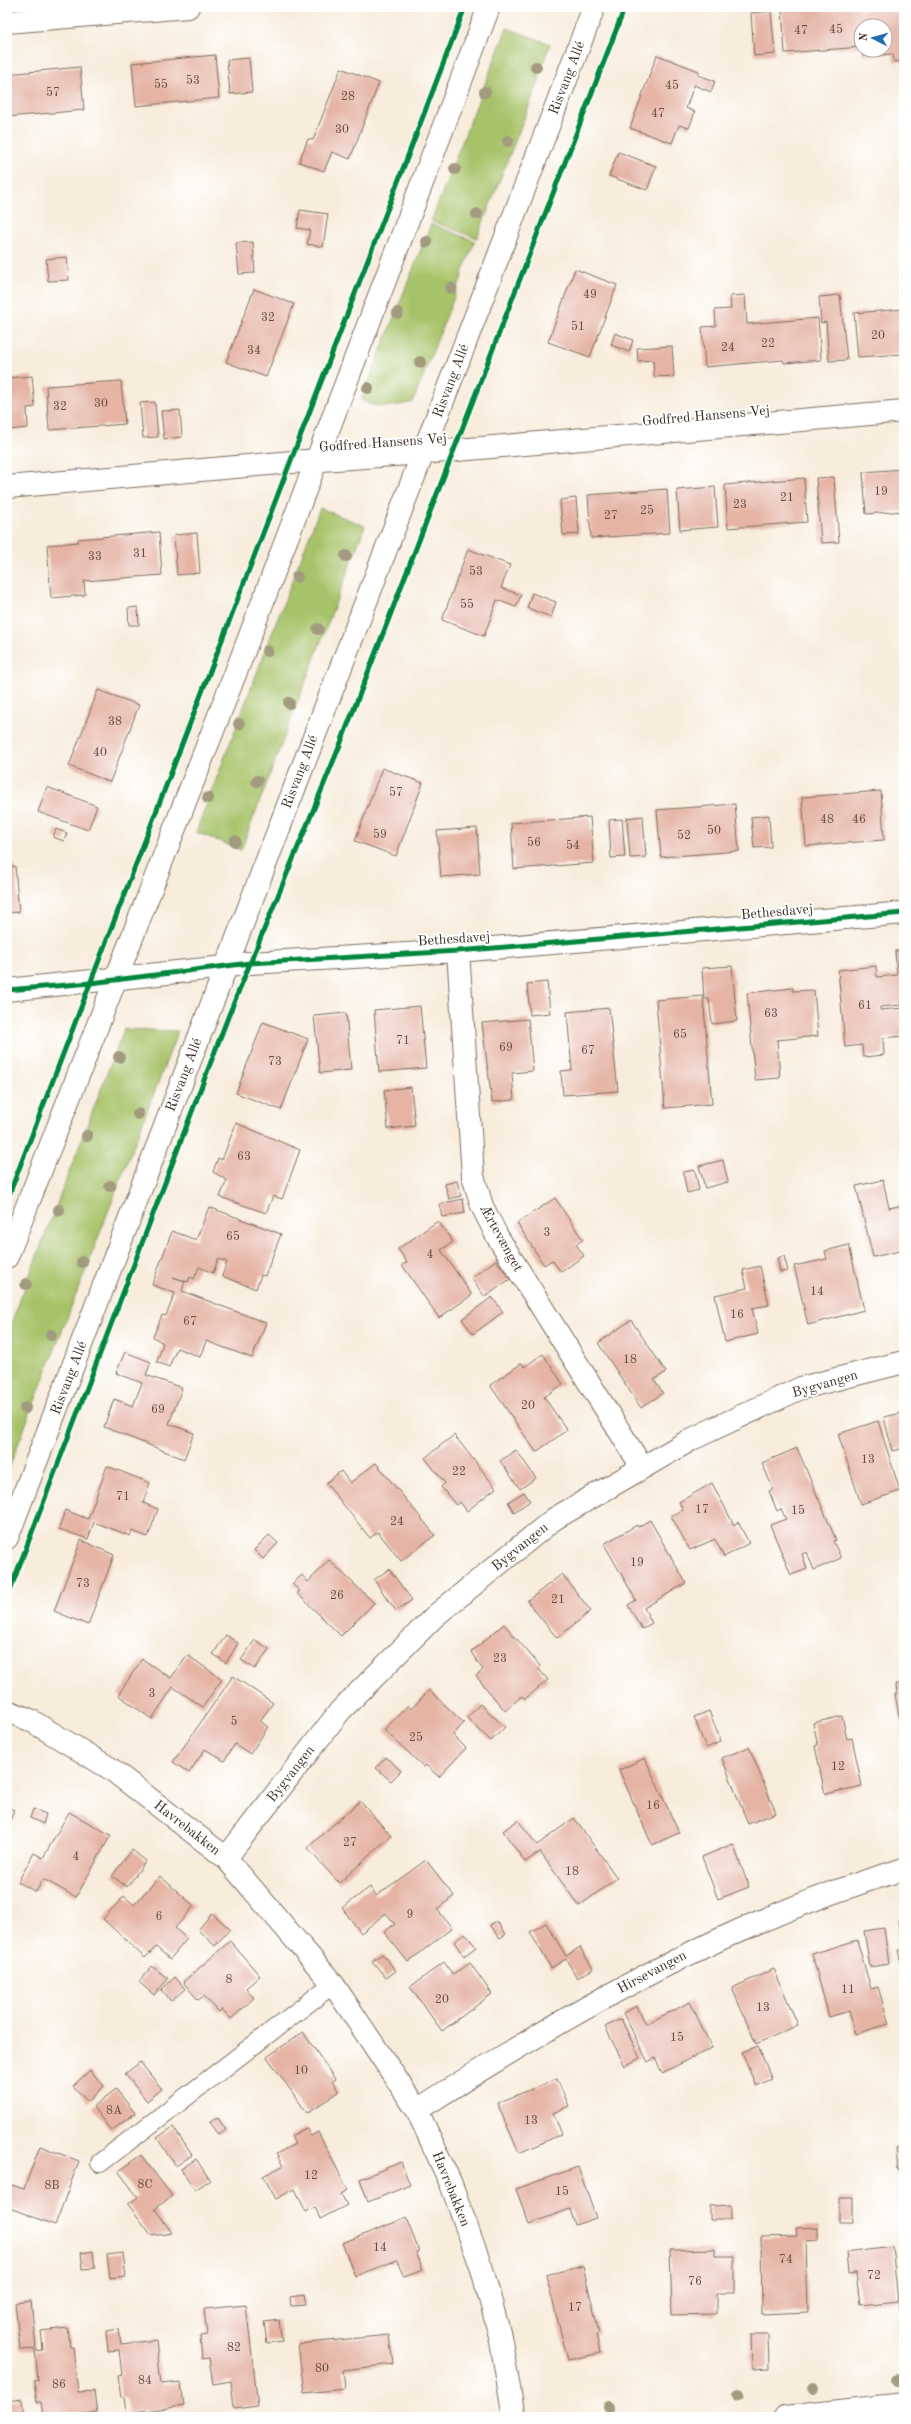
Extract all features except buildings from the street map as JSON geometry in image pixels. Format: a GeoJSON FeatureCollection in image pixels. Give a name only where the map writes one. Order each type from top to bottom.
{"type":"FeatureCollection","features":[{"type":"Feature","properties":{"kind":"street"},"geometry":{"type":"LineString","coordinates":[[7,22],[188,7]]}},
{"type":"Feature","properties":{"kind":"street"},"geometry":{"type":"LineString","coordinates":[[7,1256],[317,460],[489,7]]}},
{"type":"Feature","properties":{"kind":"street","name":"Risvang Allé"},"geometry":{"type":"LineString","coordinates":[[7,1538],[224,967],[594,7]]}},
{"type":"Feature","properties":{"kind":"street","name":"Godfred Hansens Vej"},"geometry":{"type":"LineString","coordinates":[[7,487],[317,460],[423,454],[904,412]]}},
{"type":"Feature","properties":{"kind":"street","name":"Bethesdavej"},"geometry":{"type":"LineString","coordinates":[[7,990],[115,980],[250,963],[458,951],[904,913]]}},
{"type":"Feature","properties":{"kind":"street","name":"Ærtevænget"},"geometry":{"type":"LineString","coordinates":[[458,951],[473,1176],[482,1206],[497,1236],[642,1467]]}},
{"type":"Feature","properties":{"kind":"street","name":"Bygvangen"},"geometry":{"type":"LineString","coordinates":[[226,1858],[340,1711],[435,1616],[554,1519],[692,1439],[801,1388],[904,1362]]}},
{"type":"Feature","properties":{"kind":"street","name":"Havrebakken"},"geometry":{"type":"LineString","coordinates":[[7,1711],[30,1720],[111,1769],[226,1858],[333,1984],[417,2110],[451,2184],[482,2269],[500,2336],[514,2417]]}},
{"type":"Feature","properties":{"kind":"street","name":"Hirsevangen"},"geometry":{"type":"LineString","coordinates":[[417,2110],[545,2030],[695,1949],[853,1885],[904,1869]]}},
{"type":"Feature","properties":{"kind":"street"},"geometry":{"type":"LineString","coordinates":[[785,2417],[904,2404]]}},
{"type":"Feature","properties":{"kind":"lane"},"geometry":{"type":"LineString","coordinates":[[100,2163],[333,1984]]}},
{"type":"Feature","properties":{"kind":"green space"},"geometry":{"type":"Polygon","coordinates":[[[507,28],[550,44],[538,77],[540,78],[477,238],[431,221],[507,28]]]}},
{"type":"Feature","properties":{"kind":"green space"},"geometry":{"type":"Polygon","coordinates":[[[431,224],[475,241],[413,402],[387,406],[367,403],[361,400],[431,224]]]}},
{"type":"Feature","properties":{"kind":"green space"},"geometry":{"type":"Polygon","coordinates":[[[320,508],[365,526],[241,850],[196,832],[320,508]]]}},
{"type":"Feature","properties":{"kind":"green space"},"geometry":{"type":"Polygon","coordinates":[[[124,1029],[178,1031],[7,1473],[7,1334],[124,1029]]]}},
{"type":"Feature","properties":{"kind":"cycle path"},"geometry":{"type":"LineString","coordinates":[[7,1200],[465,7]]}},
{"type":"Feature","properties":{"kind":"cycle path"},"geometry":{"type":"LineString","coordinates":[[7,1598],[228,1017],[340,745],[625,7]]}},
{"type":"Feature","properties":{"kind":"cycle path"},"geometry":{"type":"LineString","coordinates":[[7,990],[91,983],[250,963],[458,951],[904,913]]}}]}
